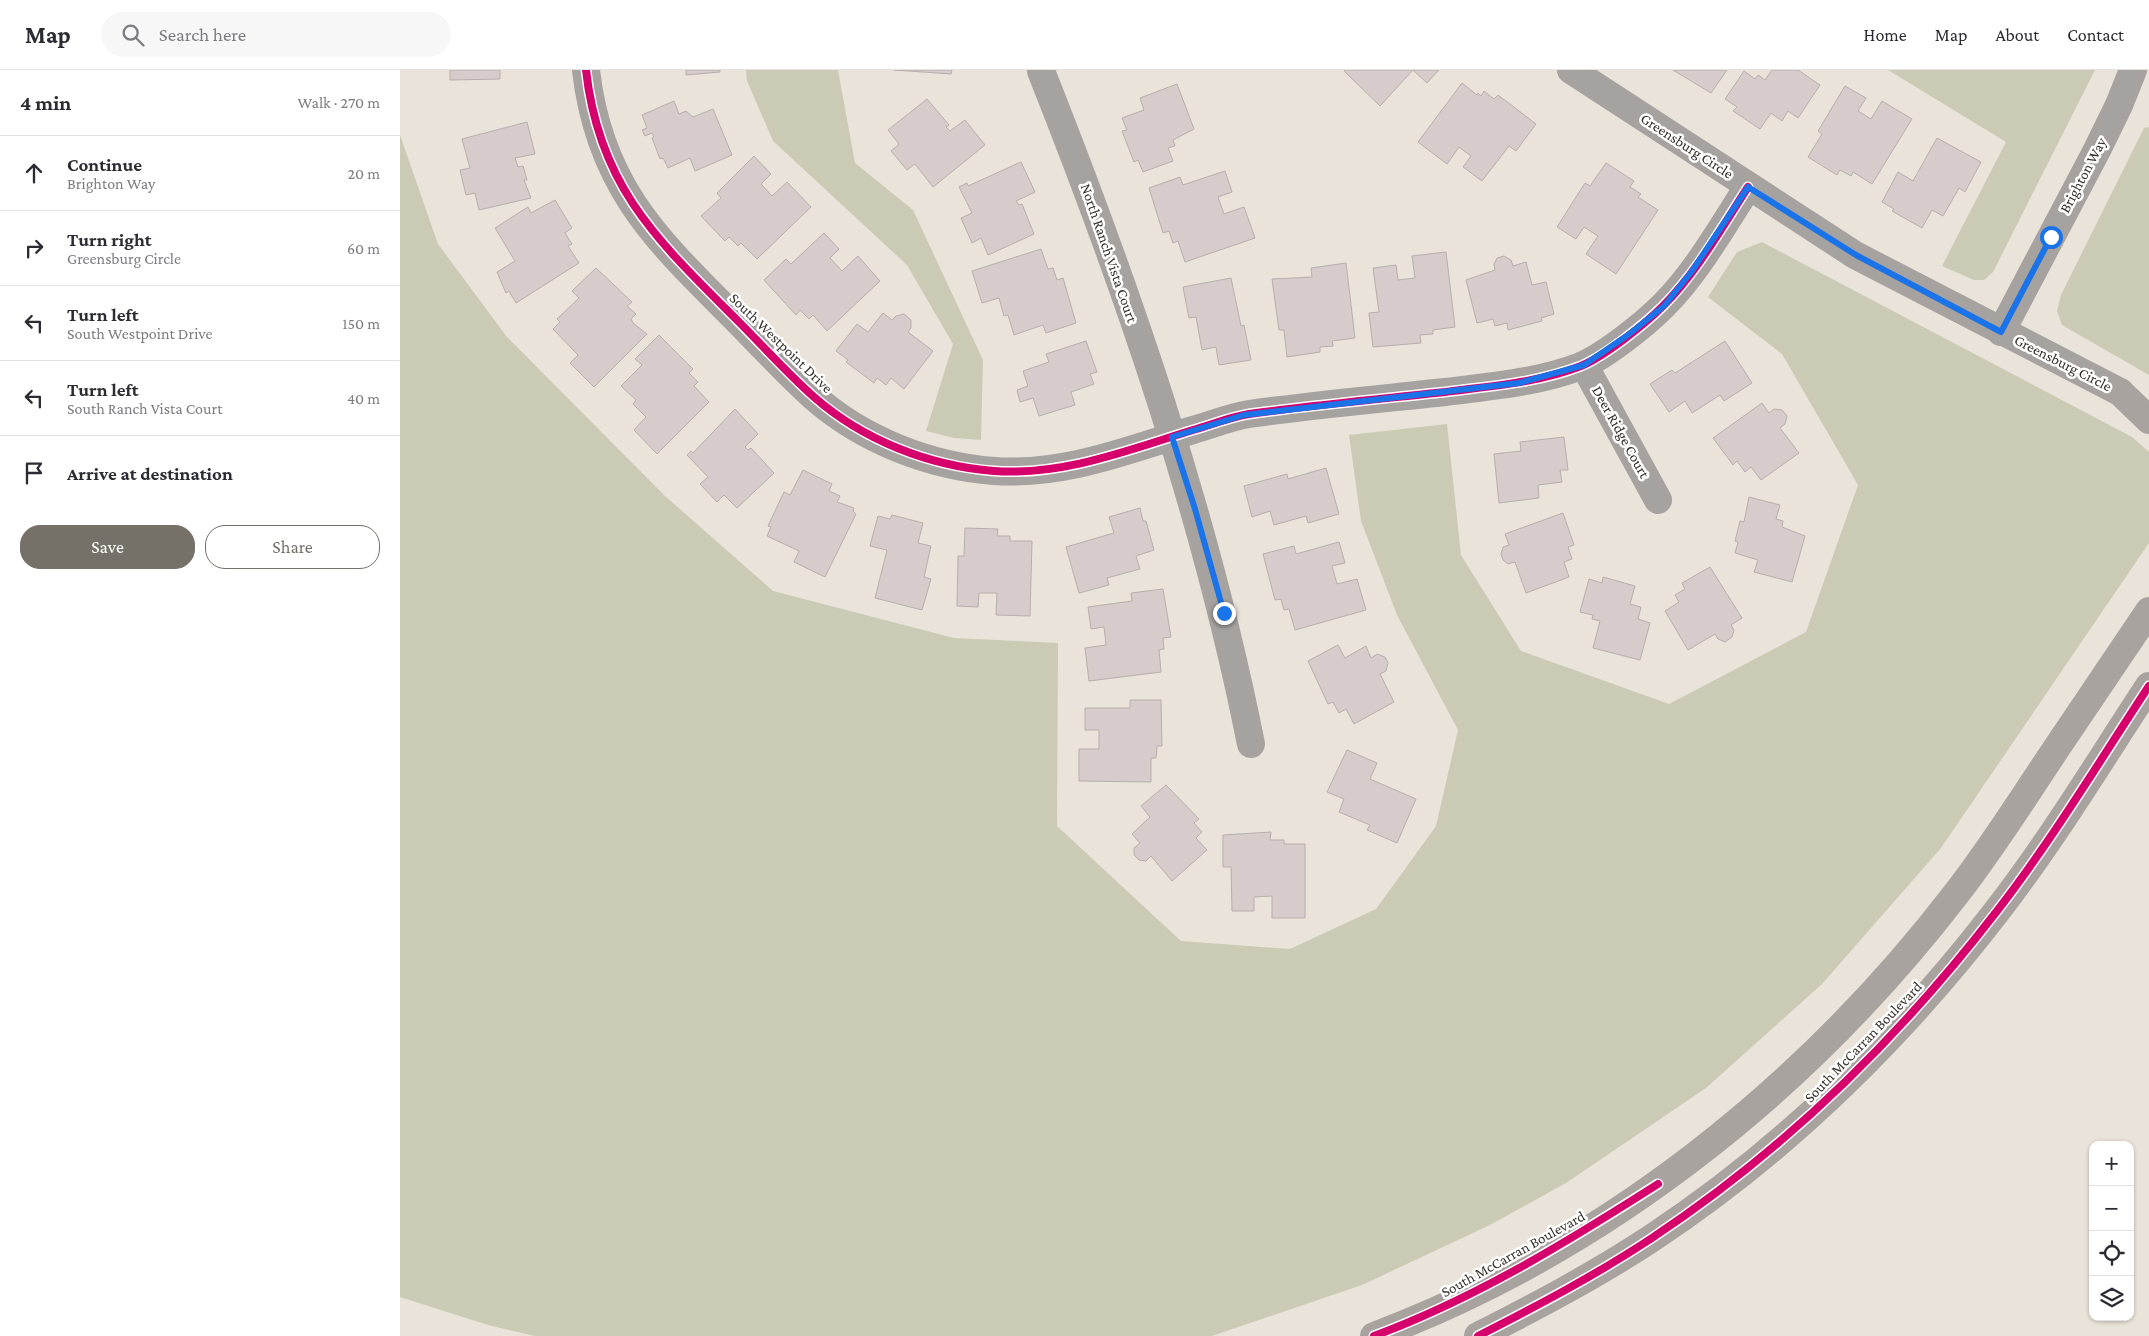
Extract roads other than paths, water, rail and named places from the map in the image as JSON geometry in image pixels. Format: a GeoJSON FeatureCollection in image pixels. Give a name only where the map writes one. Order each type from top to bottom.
{"type":"FeatureCollection","features":[{"type":"Feature","properties":{"kind":"main road"},"geometry":{"type":"LineString","coordinates":[[2120,392],[2149,404]]}},
{"type":"Feature","properties":{"kind":"main road"},"geometry":{"type":"LineString","coordinates":[[2120,392],[2149,420]]}},
{"type":"Feature","properties":{"kind":"main road","name":"South McCarran Boulevard"},"geometry":{"type":"LineString","coordinates":[[1374,1336],[1466,1297],[1572,1239],[1658,1184],[1740,1120],[1808,1060],[1889,977],[1957,893],[2013,815],[2149,611]]}},
{"type":"Feature","properties":{"kind":"main road","name":"South McCarran Boulevard"},"geometry":{"type":"LineString","coordinates":[[1478,1336],[1553,1298],[1652,1238],[1728,1182],[1798,1126],[1862,1066],[1935,988],[1997,911],[2051,836],[2149,686]]}},
{"type":"Feature","properties":{"kind":"street","name":"Greensburg Circle"},"geometry":{"type":"LineString","coordinates":[[1571,70],[1748,187],[1856,255],[2001,332],[2120,392]]}},
{"type":"Feature","properties":{"kind":"street","name":"Brighton Way"},"geometry":{"type":"LineString","coordinates":[[2001,332],[2097,150],[2119,105],[2133,70]]}},
{"type":"Feature","properties":{"kind":"street","name":"North Ranch Vista Court"},"geometry":{"type":"LineString","coordinates":[[1041,71],[1106,239],[1195,509],[1224,613],[1251,744]]}},
{"type":"Feature","properties":{"kind":"street","name":"South Westpoint Drive"},"geometry":{"type":"LineString","coordinates":[[587,81],[601,140],[621,186],[647,226],[672,255],[815,398],[854,426],[897,448],[947,465],[995,471],[1042,470],[1083,464],[1244,415],[1519,383],[1584,365],[1628,335],[1664,306],[1692,271],[1748,187]]}},
{"type":"Feature","properties":{"kind":"street","name":"Deer Ridge Court"},"geometry":{"type":"LineString","coordinates":[[1584,365],[1658,500]]}}]}
